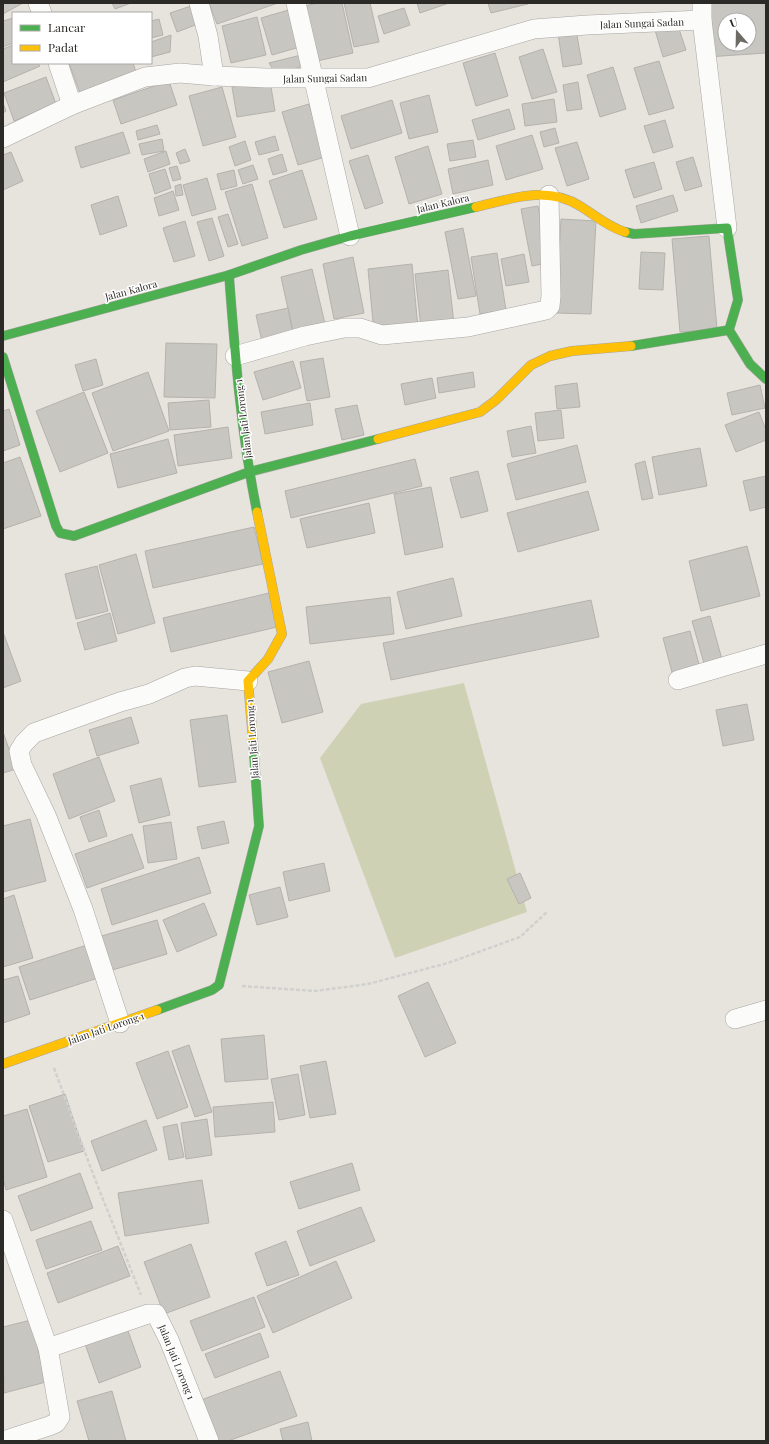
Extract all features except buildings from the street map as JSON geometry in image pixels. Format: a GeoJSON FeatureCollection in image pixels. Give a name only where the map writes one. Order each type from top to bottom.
{"type":"FeatureCollection","features":[{"type":"Feature","properties":{"kind":"street"},"geometry":{"type":"LineString","coordinates":[[198,3],[208,36],[214,76]]}},
{"type":"Feature","properties":{"kind":"street"},"geometry":{"type":"LineString","coordinates":[[296,3],[350,236]]}},
{"type":"Feature","properties":{"kind":"street"},"geometry":{"type":"LineString","coordinates":[[702,12],[727,228],[738,300],[729,330],[750,363],[762,377],[766,379]]}},
{"type":"Feature","properties":{"kind":"street","name":"Jalan Sungai Sadan"},"geometry":{"type":"LineString","coordinates":[[3,138],[72,105],[145,77],[180,73],[214,76],[313,79],[368,78],[534,29],[588,25],[702,12]]}},
{"type":"Feature","properties":{"kind":"street"},"geometry":{"type":"LineString","coordinates":[[58,64],[72,105]]}},
{"type":"Feature","properties":{"kind":"street"},"geometry":{"type":"LineString","coordinates":[[235,356],[305,336],[344,328],[360,328],[382,335],[468,328],[546,310],[550,306],[551,296],[549,194]]}},
{"type":"Feature","properties":{"kind":"street","name":"Jalan Kalora"},"geometry":{"type":"LineString","coordinates":[[3,336],[229,275],[301,250],[350,236],[521,196],[549,194],[561,197],[623,233],[634,234],[727,228]]}},
{"type":"Feature","properties":{"kind":"street","name":"Jalan Jati Lorong 1"},"geometry":{"type":"LineString","coordinates":[[3,1064],[212,990],[219,985],[247,878],[258,826],[248,681],[265,665],[275,650],[282,634],[249,472],[235,356],[229,275]]}},
{"type":"Feature","properties":{"kind":"street"},"geometry":{"type":"LineString","coordinates":[[3,357],[56,526],[60,533],[70,536],[82,534],[249,472],[480,412],[492,406],[525,372],[539,361],[556,354],[628,346],[729,330]]}},
{"type":"Feature","properties":{"kind":"street"},"geometry":{"type":"LineString","coordinates":[[678,680],[766,654]]}},
{"type":"Feature","properties":{"kind":"street"},"geometry":{"type":"LineString","coordinates":[[120,1023],[83,909],[46,815],[22,765],[19,751],[24,742],[34,733],[120,702],[149,694],[185,678],[195,676],[248,681]]}},
{"type":"Feature","properties":{"kind":"street"},"geometry":{"type":"LineString","coordinates":[[734,1019],[766,1010]]}},
{"type":"Feature","properties":{"kind":"street"},"geometry":{"type":"LineString","coordinates":[[3,1220],[48,1348],[60,1417],[56,1423],[50,1426],[3,1441]]}},
{"type":"Feature","properties":{"kind":"street"},"geometry":{"type":"LineString","coordinates":[[48,1348],[148,1314]]}},
{"type":"Feature","properties":{"kind":"street","name":"Jalan Jati Lorong 1"},"geometry":{"type":"LineString","coordinates":[[148,1314],[156,1314],[164,1329],[209,1441]]}},
{"type":"Feature","properties":{"kind":"path"},"geometry":{"type":"LineString","coordinates":[[219,985],[315,991],[368,984],[448,963],[520,937],[547,912]]}},
{"type":"Feature","properties":{"kind":"path"},"geometry":{"type":"LineString","coordinates":[[47,1048],[93,1174],[148,1314]]}},
{"type":"Feature","properties":{"kind":"green space"},"geometry":{"type":"Polygon","coordinates":[[[464,683],[527,912],[395,958],[320,758],[361,704],[464,683]]]}},
{"type":"Feature","properties":{"kind":"traffic: fast"},"geometry":{"type":"LineString","coordinates":[[3,336],[229,275],[301,250],[350,236],[476,207]]}},
{"type":"Feature","properties":{"kind":"traffic: fast"},"geometry":{"type":"LineString","coordinates":[[625,232],[634,234],[727,228],[738,300],[729,330],[750,364],[766,379]]}},
{"type":"Feature","properties":{"kind":"traffic: fast"},"geometry":{"type":"LineString","coordinates":[[229,275],[236,364],[243,424],[251,483],[257,512]]}},
{"type":"Feature","properties":{"kind":"traffic: fast"},"geometry":{"type":"LineString","coordinates":[[631,346],[729,330]]}},
{"type":"Feature","properties":{"kind":"traffic: fast"},"geometry":{"type":"LineString","coordinates":[[3,357],[56,526],[60,533],[74,536],[249,472],[378,439]]}},
{"type":"Feature","properties":{"kind":"traffic: fast"},"geometry":{"type":"LineString","coordinates":[[157,1010],[212,990],[219,985],[259,826],[253,741]]}},
{"type":"Feature","properties":{"kind":"traffic: slow"},"geometry":{"type":"LineString","coordinates":[[476,207],[528,196],[555,196],[580,206],[607,224],[625,232]]}},
{"type":"Feature","properties":{"kind":"traffic: slow"},"geometry":{"type":"LineString","coordinates":[[378,439],[480,412],[496,400],[531,365],[550,356],[572,351],[631,346]]}},
{"type":"Feature","properties":{"kind":"traffic: slow"},"geometry":{"type":"LineString","coordinates":[[253,741],[248,681],[268,659],[282,634],[257,512]]}},
{"type":"Feature","properties":{"kind":"traffic: slow"},"geometry":{"type":"LineString","coordinates":[[3,1064],[157,1010]]}}]}
